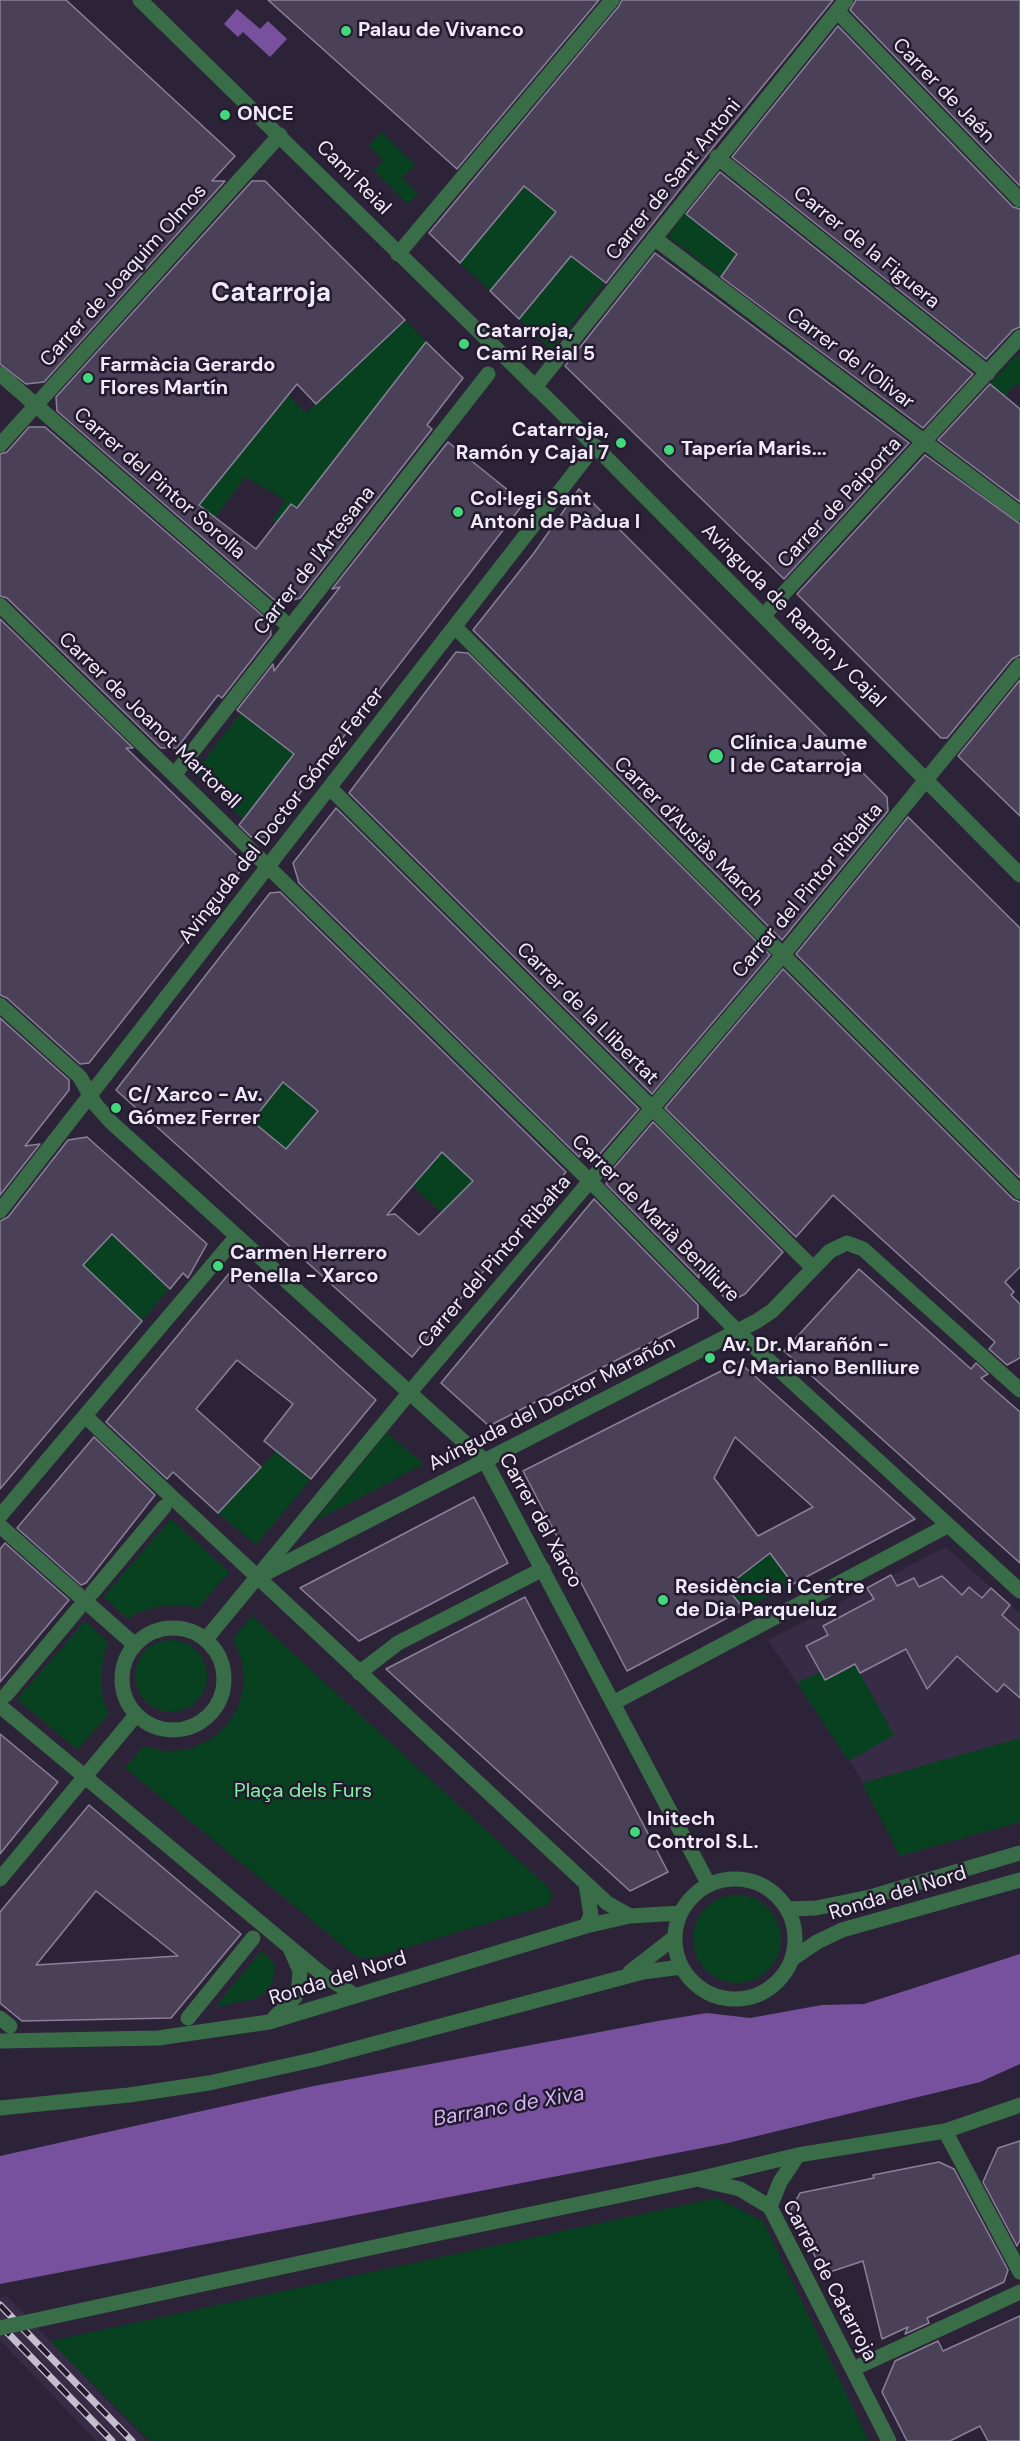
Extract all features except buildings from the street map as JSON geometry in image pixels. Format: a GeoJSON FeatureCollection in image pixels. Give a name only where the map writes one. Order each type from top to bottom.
{"type":"FeatureCollection","features":[{"type":"Feature","properties":{"kind":"street","name":"Camí Reial"},"geometry":{"type":"LineString","coordinates":[[140,0],[535,387]]}},
{"type":"Feature","properties":{"kind":"street"},"geometry":{"type":"LineString","coordinates":[[398,254],[612,0]]}},
{"type":"Feature","properties":{"kind":"street","name":"Carrer de Sant Antoni"},"geometry":{"type":"LineString","coordinates":[[535,387],[841,5]]}},
{"type":"Feature","properties":{"kind":"street","name":"Carrer de Jaén"},"geometry":{"type":"LineString","coordinates":[[841,5],[1020,200]]}},
{"type":"Feature","properties":{"kind":"street","name":"Carrer de Joaquim Olmos"},"geometry":{"type":"LineString","coordinates":[[0,445],[280,135]]}},
{"type":"Feature","properties":{"kind":"street","name":"Carrer de la Figuera"},"geometry":{"type":"LineString","coordinates":[[717,157],[988,373]]}},
{"type":"Feature","properties":{"kind":"street","name":"Carrer de l'Olivar"},"geometry":{"type":"LineString","coordinates":[[654,238],[1020,514]]}},
{"type":"Feature","properties":{"kind":"street","name":"Carrer de Paiporta"},"geometry":{"type":"LineString","coordinates":[[763,616],[926,442],[1020,337]]}},
{"type":"Feature","properties":{"kind":"street","name":"Carrer del Pintor Sorolla"},"geometry":{"type":"LineString","coordinates":[[0,374],[290,627]]}},
{"type":"Feature","properties":{"kind":"street","name":"Carrer de l'Artesana"},"geometry":{"type":"LineString","coordinates":[[175,774],[488,374]]}},
{"type":"Feature","properties":{"kind":"street","name":"Avinguda de Ramón y Cajal"},"geometry":{"type":"LineString","coordinates":[[535,387],[1020,875]]}},
{"type":"Feature","properties":{"kind":"street","name":"Avinguda del Doctor Gómez Ferrer"},"geometry":{"type":"LineString","coordinates":[[0,1211],[331,789],[595,446]]}},
{"type":"Feature","properties":{"kind":"street","name":"Carrer de Joanot Martorell"},"geometry":{"type":"LineString","coordinates":[[0,605],[175,774],[268,868]]}},
{"type":"Feature","properties":{"kind":"street","name":"Carrer d'Ausiàs March"},"geometry":{"type":"LineString","coordinates":[[455,627],[1020,1192]]}},
{"type":"Feature","properties":{"kind":"street","name":"Carrer del Pintor Ribalta"},"geometry":{"type":"LineString","coordinates":[[258,1577],[410,1392],[653,1110],[782,956],[1020,665]]}},
{"type":"Feature","properties":{"kind":"street","name":"Carrer de la Llibertat"},"geometry":{"type":"LineString","coordinates":[[331,789],[813,1268]]}},
{"type":"Feature","properties":{"kind":"street","name":"Carrer de Marià Benlliure"},"geometry":{"type":"LineString","coordinates":[[268,868],[591,1182],[738,1332],[1020,1591]]}},
{"type":"Feature","properties":{"kind":"street","name":"Carrer del Xarco"},"geometry":{"type":"LineString","coordinates":[[0,1005],[80,1077],[111,1122],[485,1461],[709,1885]]}},
{"type":"Feature","properties":{"kind":"street"},"geometry":{"type":"LineString","coordinates":[[0,1516],[237,1236]]}},
{"type":"Feature","properties":{"kind":"street","name":"Avinguda del Doctor Marañón"},"geometry":{"type":"LineString","coordinates":[[258,1577],[738,1332],[772,1311],[830,1251],[847,1243],[862,1249],[1017,1382]]}},
{"type":"Feature","properties":{"kind":"street"},"geometry":{"type":"LineString","coordinates":[[85,1416],[606,1903],[630,1916]]}},
{"type":"Feature","properties":{"kind":"street"},"geometry":{"type":"LineString","coordinates":[[92,1593],[164,1508]]}},
{"type":"Feature","properties":{"kind":"street"},"geometry":{"type":"LineString","coordinates":[[0,1526],[135,1645]]}},
{"type":"Feature","properties":{"kind":"street"},"geometry":{"type":"LineString","coordinates":[[613,1703],[947,1526]]}},
{"type":"Feature","properties":{"kind":"street"},"geometry":{"type":"LineString","coordinates":[[359,1673],[398,1643],[543,1569]]}},
{"type":"Feature","properties":{"kind":"street"},"geometry":{"type":"LineString","coordinates":[[206,1639],[258,1577]]}},
{"type":"Feature","properties":{"kind":"street"},"geometry":{"type":"LineString","coordinates":[[78,1609],[3,1701],[84,1776],[338,1986],[356,1996]]}},
{"type":"Feature","properties":{"kind":"street"},"geometry":{"type":"LineString","coordinates":[[169,1629],[192,1631],[206,1639],[217,1652],[224,1667],[224,1683],[220,1700],[211,1714],[198,1724],[182,1730],[166,1730],[150,1725],[136,1715],[128,1702],[123,1673],[127,1658],[135,1645],[147,1635],[169,1629]]}},
{"type":"Feature","properties":{"kind":"street"},"geometry":{"type":"LineString","coordinates":[[0,1879],[136,1715]]}},
{"type":"Feature","properties":{"kind":"street","name":"Ronda del Nord"},"geometry":{"type":"LineString","coordinates":[[787,1909],[816,1908],[861,1899],[1020,1853]]}},
{"type":"Feature","properties":{"kind":"street"},"geometry":{"type":"LineString","coordinates":[[727,1880],[753,1882],[775,1892],[787,1909],[794,1924],[795,1942],[792,1959],[783,1976],[768,1990],[750,1998],[730,2000],[710,1995],[693,1983],[681,1967],[676,1953],[675,1937],[681,1913],[693,1897],[709,1885],[727,1880]]}},
{"type":"Feature","properties":{"kind":"street","name":"Ronda del Nord"},"geometry":{"type":"LineString","coordinates":[[792,1959],[817,1942],[842,1930],[1020,1880]]}},
{"type":"Feature","properties":{"kind":"street"},"geometry":{"type":"LineString","coordinates":[[586,1884],[590,1894],[591,1915],[586,1926]]}},
{"type":"Feature","properties":{"kind":"street","name":"Ronda del Nord"},"geometry":{"type":"LineString","coordinates":[[0,2041],[158,2038],[269,2022],[586,1926],[630,1916],[681,1913]]}},
{"type":"Feature","properties":{"kind":"street"},"geometry":{"type":"LineString","coordinates":[[620,1978],[641,1965],[675,1937]]}},
{"type":"Feature","properties":{"kind":"street"},"geometry":{"type":"LineString","coordinates":[[188,2018],[253,1938]]}},
{"type":"Feature","properties":{"kind":"street"},"geometry":{"type":"LineString","coordinates":[[269,2022],[295,1997],[299,1984],[300,1971],[285,1941]]}},
{"type":"Feature","properties":{"kind":"street"},"geometry":{"type":"LineString","coordinates":[[0,2108],[190,2086],[318,2059],[620,1978],[681,1967]]}},
{"type":"Feature","properties":{"kind":"street"},"geometry":{"type":"LineString","coordinates":[[0,2328],[698,2179],[798,2155],[945,2131],[1020,2104]]}},
{"type":"Feature","properties":{"kind":"street"},"geometry":{"type":"LineString","coordinates":[[945,2131],[1020,2272]]}},
{"type":"Feature","properties":{"kind":"street"},"geometry":{"type":"LineString","coordinates":[[770,2207],[780,2182],[798,2155]]}},
{"type":"Feature","properties":{"kind":"street","name":"Carrer de Catarroja"},"geometry":{"type":"LineString","coordinates":[[698,2179],[740,2189],[770,2207],[889,2441]]}},
{"type":"Feature","properties":{"kind":"street"},"geometry":{"type":"LineString","coordinates":[[853,2369],[1020,2292]]}},
{"type":"Feature","properties":{"kind":"shaded area"},"geometry":{"type":"Polygon","coordinates":[[[946,1547],[1020,1614],[1020,1822],[900,1856],[858,1774],[768,1640],[946,1547]]]}},
{"type":"Feature","properties":{"kind":"shaded area"},"geometry":{"type":"Polygon","coordinates":[[[7,2296],[147,2441],[96,2441],[0,2340],[0,2298],[7,2296]]]}},
{"type":"Feature","properties":{"kind":"green space"},"geometry":{"type":"Polygon","coordinates":[[[382,132],[415,165],[402,178],[418,194],[408,204],[374,170],[383,161],[369,145],[382,132]]]}},
{"type":"Feature","properties":{"kind":"green space"},"geometry":{"type":"Polygon","coordinates":[[[524,186],[556,212],[490,291],[460,263],[524,186]]]}},
{"type":"Feature","properties":{"kind":"green space"},"geometry":{"type":"Polygon","coordinates":[[[685,213],[738,254],[721,277],[668,236],[685,213]]]}},
{"type":"Feature","properties":{"kind":"green space"},"geometry":{"type":"Polygon","coordinates":[[[571,256],[605,283],[551,350],[519,319],[571,256]]]}},
{"type":"Feature","properties":{"kind":"green space"},"geometry":{"type":"Polygon","coordinates":[[[405,320],[426,342],[295,511],[323,559],[273,520],[285,500],[245,477],[204,533],[188,519],[288,395],[306,413],[405,320]]]}},
{"type":"Feature","properties":{"kind":"green space"},"geometry":{"type":"Polygon","coordinates":[[[1017,355],[1020,357],[1020,387],[1015,384],[1003,399],[990,384],[1017,355]]]}},
{"type":"Feature","properties":{"kind":"green space"},"geometry":{"type":"Polygon","coordinates":[[[241,713],[294,754],[243,819],[198,775],[197,769],[241,713]]]}},
{"type":"Feature","properties":{"kind":"green space"},"geometry":{"type":"Polygon","coordinates":[[[283,1082],[318,1112],[286,1149],[252,1121],[283,1082]]]}},
{"type":"Feature","properties":{"kind":"green space"},"geometry":{"type":"Polygon","coordinates":[[[442,1152],[473,1181],[443,1214],[413,1186],[442,1152]]]}},
{"type":"Feature","properties":{"kind":"green space"},"geometry":{"type":"Polygon","coordinates":[[[112,1234],[169,1289],[142,1321],[83,1265],[112,1234]]]}},
{"type":"Feature","properties":{"kind":"green space"},"geometry":{"type":"Polygon","coordinates":[[[387,1433],[424,1464],[314,1522],[387,1433]]]}},
{"type":"Feature","properties":{"kind":"green space"},"geometry":{"type":"Polygon","coordinates":[[[276,1451],[311,1479],[256,1545],[218,1513],[276,1451]]]}},
{"type":"Feature","properties":{"kind":"green space"},"geometry":{"type":"Polygon","coordinates":[[[171,1519],[229,1572],[198,1608],[184,1605],[161,1606],[138,1612],[128,1619],[103,1597],[171,1519]]]}},
{"type":"Feature","properties":{"kind":"green space"},"geometry":{"type":"Polygon","coordinates":[[[770,1553],[793,1584],[744,1609],[726,1587],[770,1553]]]}},
{"type":"Feature","properties":{"kind":"green space","name":"Plaça dels Furs"},"geometry":{"type":"Polygon","coordinates":[[[252,1616],[549,1888],[552,1897],[548,1905],[372,1958],[358,1958],[125,1768],[144,1746],[170,1752],[193,1748],[214,1737],[229,1722],[238,1707],[244,1685],[242,1661],[233,1639],[252,1616]]]}},
{"type":"Feature","properties":{"kind":"green space"},"geometry":{"type":"Polygon","coordinates":[[[85,1621],[109,1643],[104,1654],[101,1677],[103,1700],[109,1714],[77,1750],[17,1699],[85,1621]]]}},
{"type":"Feature","properties":{"kind":"green space"},"geometry":{"type":"Polygon","coordinates":[[[171,1640],[191,1646],[201,1656],[207,1676],[201,1696],[191,1706],[171,1712],[151,1706],[141,1696],[135,1676],[141,1656],[151,1646],[171,1640]]]}},
{"type":"Feature","properties":{"kind":"green space"},"geometry":{"type":"Polygon","coordinates":[[[855,1664],[894,1735],[849,1761],[797,1683],[820,1672],[825,1680],[855,1664]]]}},
{"type":"Feature","properties":{"kind":"green space"},"geometry":{"type":"Polygon","coordinates":[[[1020,1738],[1020,1822],[900,1856],[862,1783],[1020,1738]]]}},
{"type":"Feature","properties":{"kind":"green space"},"geometry":{"type":"Polygon","coordinates":[[[737,1895],[762,1902],[774,1914],[781,1939],[774,1964],[762,1976],[737,1983],[712,1976],[700,1964],[693,1939],[700,1914],[712,1902],[737,1895]]]}},
{"type":"Feature","properties":{"kind":"green space"},"geometry":{"type":"Polygon","coordinates":[[[261,1951],[273,1961],[275,1967],[273,1981],[266,1992],[257,1998],[215,2007],[261,1951]]]}},
{"type":"Feature","properties":{"kind":"green space"},"geometry":{"type":"Polygon","coordinates":[[[717,2198],[763,2221],[869,2441],[150,2441],[50,2341],[717,2198]]]}},
{"type":"Feature","properties":{"kind":"water"},"geometry":{"type":"Polygon","coordinates":[[[237,9],[260,29],[268,21],[287,39],[270,57],[243,32],[238,37],[224,24],[237,9]]]}},
{"type":"Feature","properties":{"kind":"water","name":"Barranc de Xiva"},"geometry":{"type":"Polygon","coordinates":[[[1020,1954],[1020,2064],[980,2082],[728,2143],[0,2284],[0,2156],[314,2086],[658,2021],[707,2013],[750,2018],[822,2005],[864,2004],[1020,1954]]]}},
{"type":"Feature","properties":{"kind":"railway"},"geometry":{"type":"LineString","coordinates":[[0,2305],[132,2441]]}},
{"type":"Feature","properties":{"kind":"railway"},"geometry":{"type":"LineString","coordinates":[[0,2325],[112,2441]]}},
{"type":"Feature","properties":{"kind":"place","name":"Palau de Vivanco"},"geometry":{"type":"Point","coordinates":[346,31]}},
{"type":"Feature","properties":{"kind":"place","name":"ONCE"},"geometry":{"type":"Point","coordinates":[225,115]}},
{"type":"Feature","properties":{"kind":"place","name":"Catarroja, Camí Reial 5"},"geometry":{"type":"Point","coordinates":[464,344]}},
{"type":"Feature","properties":{"kind":"place","name":"Farmàcia Gerardo Flores Martín"},"geometry":{"type":"Point","coordinates":[88,378]}},
{"type":"Feature","properties":{"kind":"place","name":"Catarroja, Ramón y Cajal 7"},"geometry":{"type":"Point","coordinates":[621,443]}},
{"type":"Feature","properties":{"kind":"place","name":"Tapería Maris..."},"geometry":{"type":"Point","coordinates":[669,450]}},
{"type":"Feature","properties":{"kind":"place","name":"Col·legi Sant Antoni de Pàdua I"},"geometry":{"type":"Point","coordinates":[458,512]}},
{"type":"Feature","properties":{"kind":"place","name":"Clínica Jaume I de Catarroja"},"geometry":{"type":"Point","coordinates":[716,756]}},
{"type":"Feature","properties":{"kind":"place","name":"C/ Xarco - Av. Gómez Ferrer"},"geometry":{"type":"Point","coordinates":[116,1108]}},
{"type":"Feature","properties":{"kind":"place","name":"Carmen Herrero Penella - Xarco"},"geometry":{"type":"Point","coordinates":[218,1266]}},
{"type":"Feature","properties":{"kind":"place","name":"Av. Dr. Marañón - C/ Mariano Benlliure"},"geometry":{"type":"Point","coordinates":[710,1358]}},
{"type":"Feature","properties":{"kind":"place","name":"Residència i Centre de Dia Parqueluz"},"geometry":{"type":"Point","coordinates":[663,1600]}},
{"type":"Feature","properties":{"kind":"place","name":"Initech Control S.L."},"geometry":{"type":"Point","coordinates":[635,1832]}},
{"type":"Feature","properties":{"kind":"district","name":"Catarroja"},"geometry":{"type":"Point","coordinates":[271,294]}}]}
